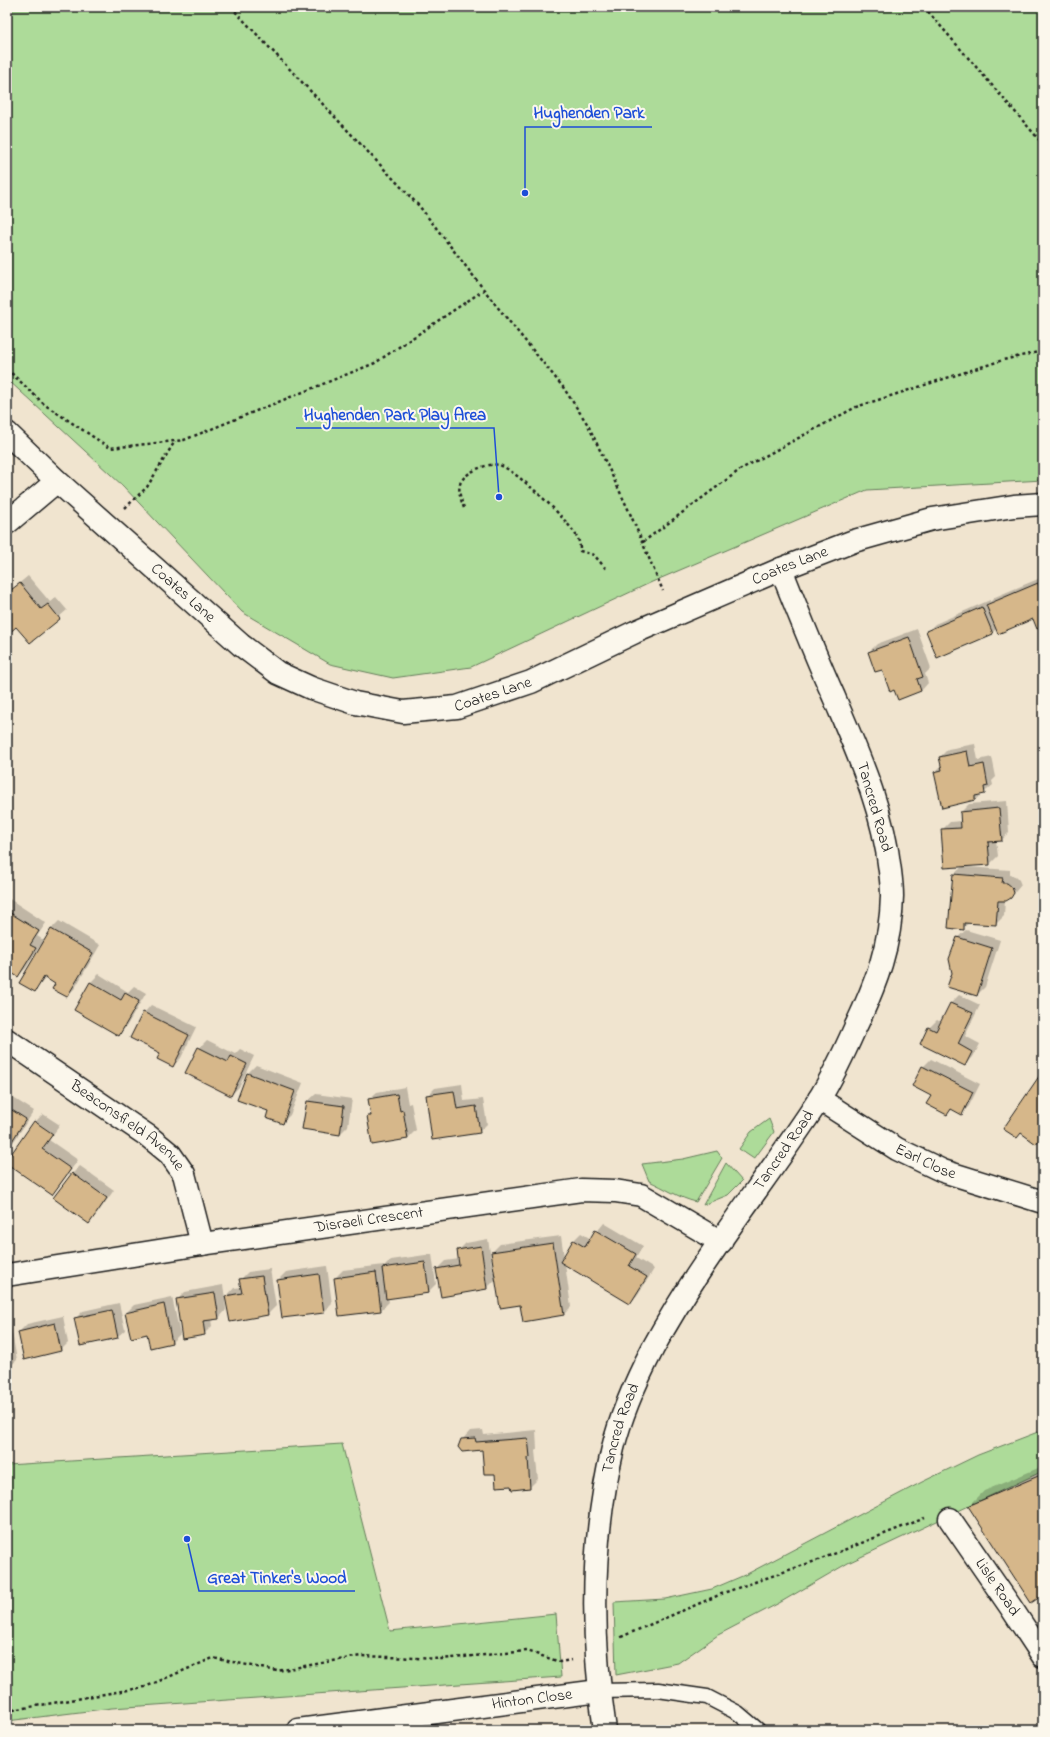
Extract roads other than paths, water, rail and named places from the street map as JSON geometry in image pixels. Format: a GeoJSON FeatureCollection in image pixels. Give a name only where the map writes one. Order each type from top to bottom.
{"type":"FeatureCollection","features":[{"type":"Feature","properties":{"kind":"street","name":"Coates Lane"},"geometry":{"type":"LineString","coordinates":[[7,433],[57,480],[241,644],[278,673],[311,688],[355,703],[403,712],[457,707],[531,682],[635,632],[781,568],[854,541],[932,519],[1014,506],[1043,504]]}},
{"type":"Feature","properties":{"kind":"street"},"geometry":{"type":"LineString","coordinates":[[7,523],[57,480]]}},
{"type":"Feature","properties":{"kind":"street","name":"Tancred Road"},"geometry":{"type":"LineString","coordinates":[[605,1730],[599,1691],[595,1607],[598,1543],[604,1491],[614,1444],[633,1390],[653,1348],[687,1292],[819,1099],[871,996],[887,948],[892,894],[887,842],[868,777],[811,645],[781,568]]}},
{"type":"Feature","properties":{"kind":"street","name":"Beaconsfield Avenue"},"geometry":{"type":"LineString","coordinates":[[7,1040],[148,1136],[170,1154],[184,1174],[202,1244]]}},
{"type":"Feature","properties":{"kind":"street","name":"Earl Close"},"geometry":{"type":"LineString","coordinates":[[819,1099],[897,1150],[943,1171],[1043,1202]]}},
{"type":"Feature","properties":{"kind":"street","name":"Disraeli Crescent"},"geometry":{"type":"LineString","coordinates":[[7,1275],[202,1244],[581,1190],[615,1191],[641,1195],[721,1242]]}},
{"type":"Feature","properties":{"kind":"street","name":"Lisle Road"},"geometry":{"type":"LineString","coordinates":[[950,1520],[1043,1656]]}},
{"type":"Feature","properties":{"kind":"street","name":"Hinton Close"},"geometry":{"type":"LineString","coordinates":[[298,1730],[599,1691]]}},
{"type":"Feature","properties":{"kind":"lane","name":"Hinton Close"},"geometry":{"type":"LineString","coordinates":[[599,1691],[658,1690],[707,1698],[738,1713],[758,1730]]}},
{"type":"Feature","properties":{"kind":"place","name":"Hughenden Park"},"geometry":{"type":"Point","coordinates":[525,193]}},
{"type":"Feature","properties":{"kind":"place","name":"Hughenden Park Play Area"},"geometry":{"type":"Point","coordinates":[499,497]}},
{"type":"Feature","properties":{"kind":"place","name":"Great Tinker's Wood"},"geometry":{"type":"Point","coordinates":[187,1539]}}]}
